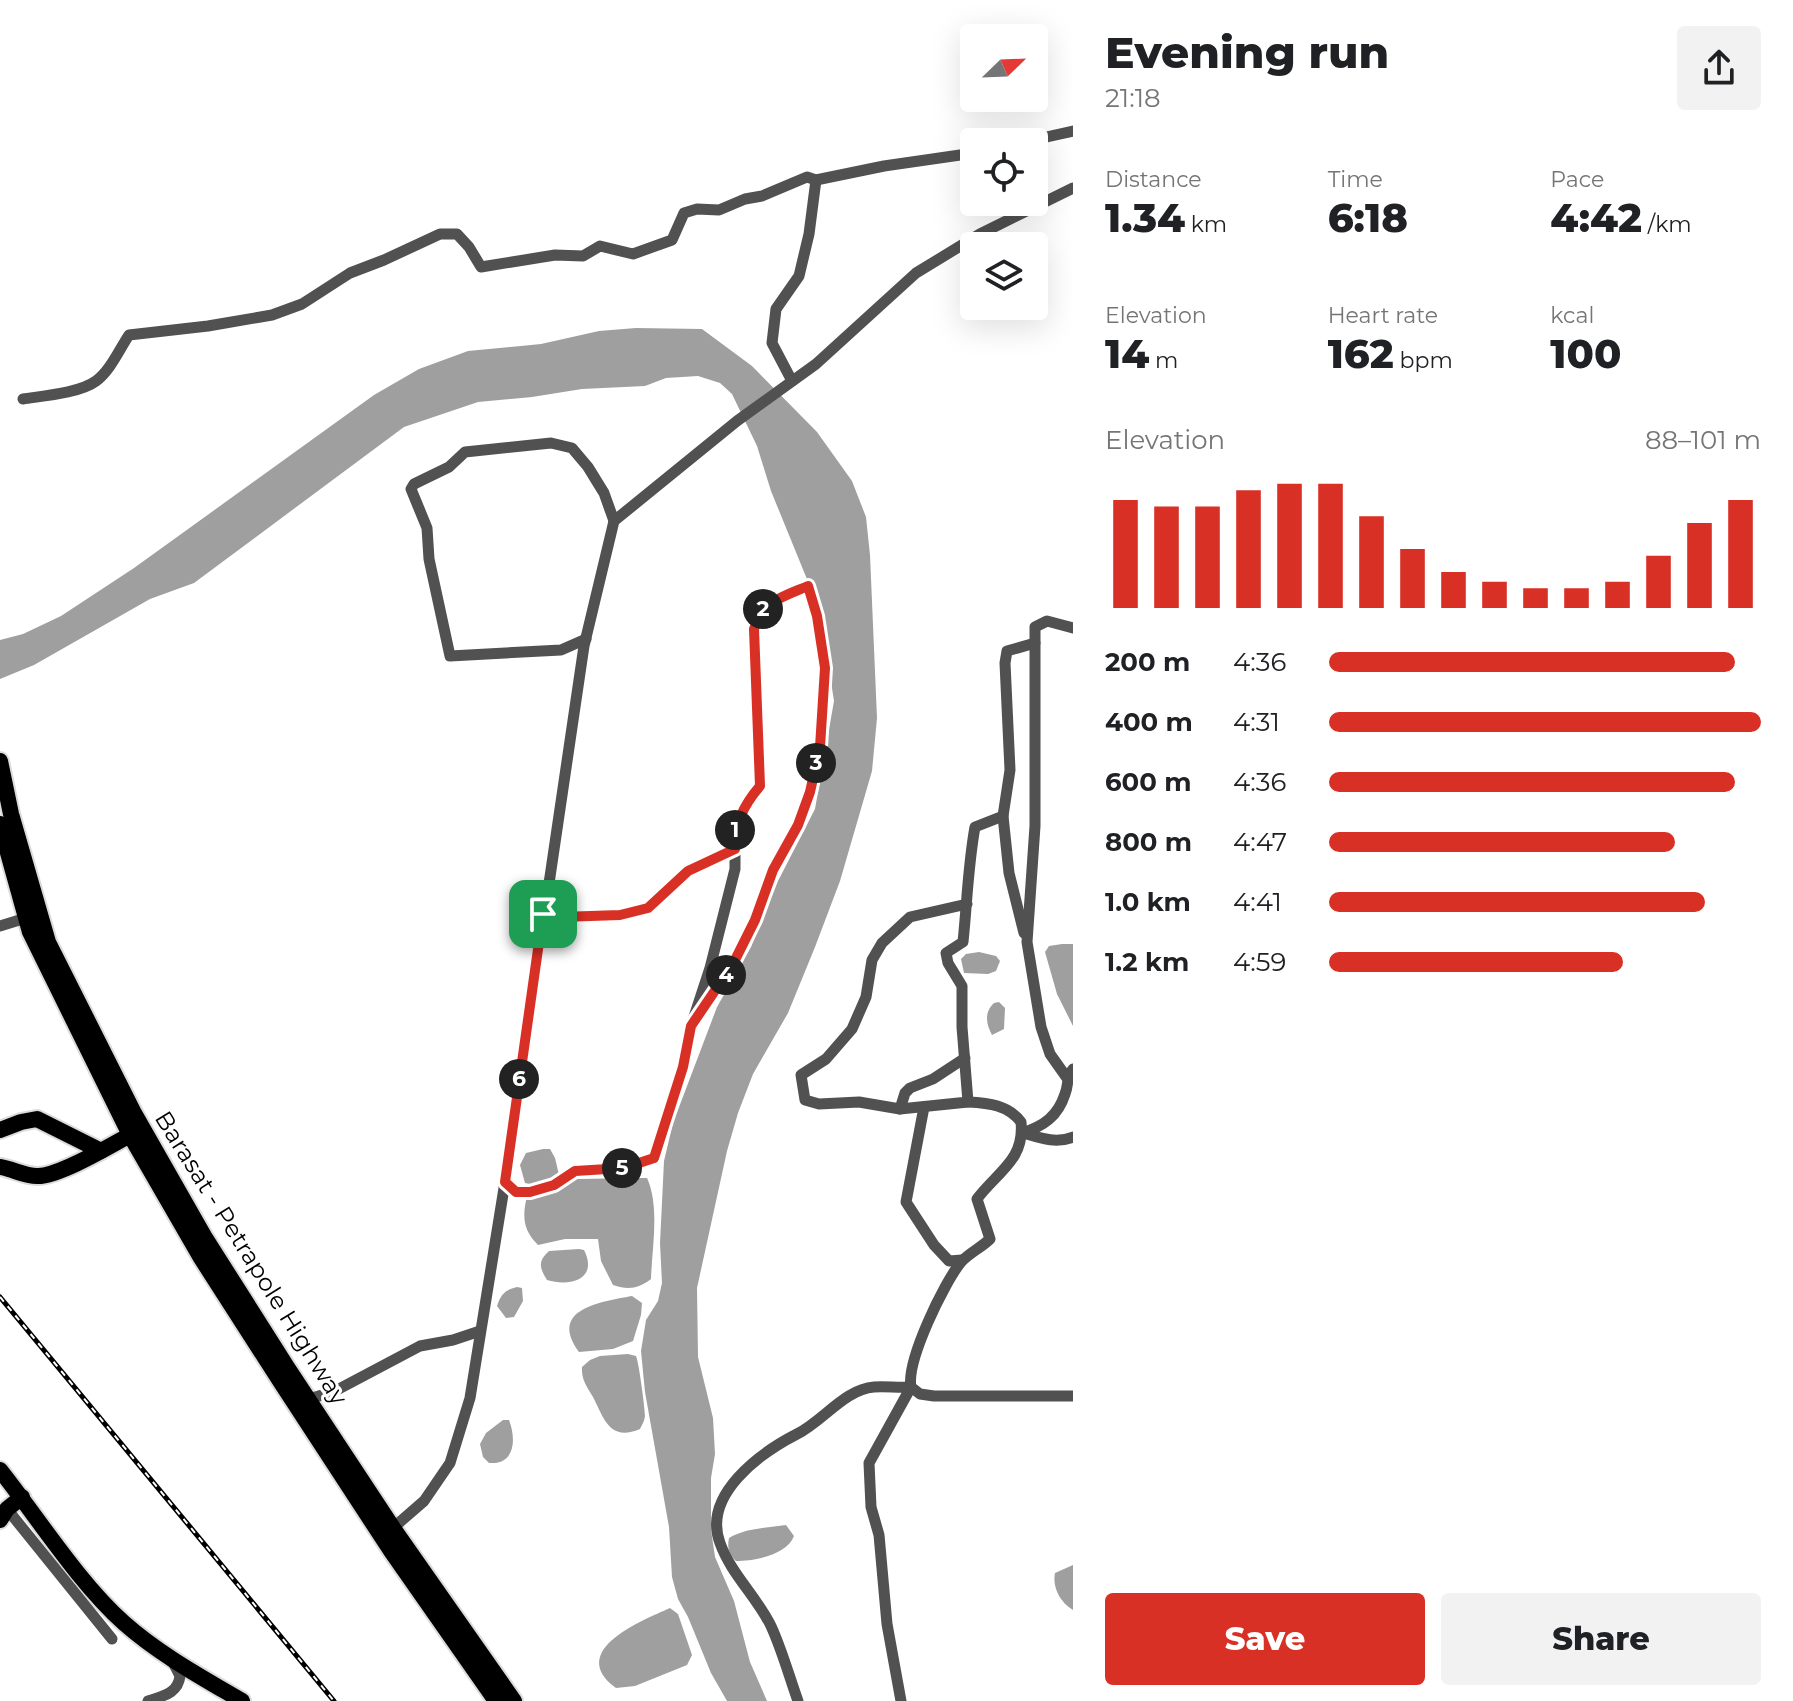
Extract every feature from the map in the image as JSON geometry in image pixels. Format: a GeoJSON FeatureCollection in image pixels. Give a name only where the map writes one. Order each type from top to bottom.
{"type":"FeatureCollection","features":[{"type":"Feature","properties":{"kind":"highway","name":"Barasat - Petrapole Highway"},"geometry":{"type":"LineString","coordinates":[[0,761],[48,942],[98,1046],[164,1169],[212,1249],[393,1528],[514,1701]]}},
{"type":"Feature","properties":{"kind":"highway","name":"Barasat - Petrapole Highway"},"geometry":{"type":"LineString","coordinates":[[0,824],[30,932],[130,1135],[201,1258],[280,1381],[391,1551],[496,1701]]}},
{"type":"Feature","properties":{"kind":"highway"},"geometry":{"type":"LineString","coordinates":[[0,1130],[37,1119],[101,1151]]}},
{"type":"Feature","properties":{"kind":"highway"},"geometry":{"type":"LineString","coordinates":[[0,1167],[33,1177],[44,1176],[130,1135]]}},
{"type":"Feature","properties":{"kind":"highway"},"geometry":{"type":"LineString","coordinates":[[0,1470],[100,1599],[125,1623],[170,1658],[242,1701]]}},
{"type":"Feature","properties":{"kind":"highway"},"geometry":{"type":"LineString","coordinates":[[2,1510],[22,1497]]}},
{"type":"Feature","properties":{"kind":"street"},"geometry":{"type":"LineString","coordinates":[[1048,137],[1073,131]]}},
{"type":"Feature","properties":{"kind":"street"},"geometry":{"type":"LineString","coordinates":[[23,399],[52,395],[94,383],[129,335],[272,315],[302,304],[350,273],[440,234],[457,234],[481,267],[555,255],[583,256],[600,246],[633,254],[672,240],[684,213],[697,209],[719,210],[807,177],[816,180],[960,155]]}},
{"type":"Feature","properties":{"kind":"street"},"geometry":{"type":"LineString","coordinates":[[790,382],[772,343],[776,309],[799,276],[809,234],[816,180]]}},
{"type":"Feature","properties":{"kind":"street"},"geometry":{"type":"LineString","coordinates":[[614,521],[737,421],[816,364],[916,273],[980,234],[1073,188]]}},
{"type":"Feature","properties":{"kind":"street"},"geometry":{"type":"LineString","coordinates":[[393,1528],[424,1501],[450,1463],[467,1409],[505,1182],[586,639],[614,521],[604,493],[588,467],[572,448],[551,443],[465,452],[449,467],[414,484],[411,489],[427,528],[429,559],[450,656],[561,650],[586,639]]}},
{"type":"Feature","properties":{"kind":"street"},"geometry":{"type":"LineString","coordinates":[[505,1182],[516,1192],[530,1192],[554,1185],[575,1171],[624,1168],[654,1158],[683,1067],[691,1026],[710,968],[735,869],[735,829],[746,803],[760,786],[754,629],[760,611],[783,596],[808,586],[817,616],[825,668],[820,747],[810,792],[739,953],[691,1026]]}},
{"type":"Feature","properties":{"kind":"street"},"geometry":{"type":"LineString","coordinates":[[1027,942],[1034,841],[1035,627],[1047,621],[1073,628]]}},
{"type":"Feature","properties":{"kind":"street"},"geometry":{"type":"LineString","coordinates":[[1022,1133],[1040,1128],[1051,1120],[1065,1095],[1070,1073],[1050,1054],[1041,1027],[1027,942],[1009,873],[1003,816],[1010,770],[1007,651],[1035,643]]}},
{"type":"Feature","properties":{"kind":"street"},"geometry":{"type":"LineString","coordinates":[[968,1102],[962,986],[948,963],[946,953],[963,942],[969,859],[975,827],[1003,816]]}},
{"type":"Feature","properties":{"kind":"street"},"geometry":{"type":"LineString","coordinates":[[543,914],[561,917],[620,915],[648,908],[688,871],[735,849]]}},
{"type":"Feature","properties":{"kind":"street"},"geometry":{"type":"LineString","coordinates":[[901,1701],[887,1624],[879,1535],[871,1507],[869,1463],[911,1387],[909,1378],[913,1356],[929,1320],[962,1260],[990,1239],[977,1199],[1015,1157],[1020,1147],[1021,1122],[1013,1112],[997,1105],[968,1102],[900,1109],[859,1102],[819,1104],[805,1100],[801,1075],[826,1059],[852,1029],[866,997],[872,960],[882,943],[910,917],[967,904]]}},
{"type":"Feature","properties":{"kind":"street"},"geometry":{"type":"LineString","coordinates":[[0,926],[26,918]]}},
{"type":"Feature","properties":{"kind":"street"},"geometry":{"type":"LineString","coordinates":[[900,1109],[910,1088],[933,1079],[965,1058]]}},
{"type":"Feature","properties":{"kind":"street"},"geometry":{"type":"LineString","coordinates":[[924,1107],[906,1202],[934,1245],[949,1261],[962,1260]]}},
{"type":"Feature","properties":{"kind":"street"},"geometry":{"type":"LineString","coordinates":[[1022,1133],[1046,1140],[1073,1137]]}},
{"type":"Feature","properties":{"kind":"street"},"geometry":{"type":"LineString","coordinates":[[309,1399],[335,1391],[420,1346],[480,1331]]}},
{"type":"Feature","properties":{"kind":"street"},"geometry":{"type":"LineString","coordinates":[[798,1701],[771,1626],[719,1543],[716,1517],[726,1492],[751,1465],[787,1439],[808,1429],[852,1393],[873,1387],[911,1387],[920,1394],[934,1396],[1073,1396]]}},
{"type":"Feature","properties":{"kind":"street"},"geometry":{"type":"LineString","coordinates":[[2,1510],[112,1639]]}},
{"type":"Feature","properties":{"kind":"street"},"geometry":{"type":"LineString","coordinates":[[86,1610],[100,1599]]}},
{"type":"Feature","properties":{"kind":"street"},"geometry":{"type":"LineString","coordinates":[[148,1701],[171,1693],[178,1686],[179,1671],[170,1658]]}},
{"type":"Feature","properties":{"kind":"shaded area"},"geometry":{"type":"Polygon","coordinates":[[[702,329],[752,366],[817,432],[852,481],[866,517],[870,555],[877,718],[872,771],[840,881],[815,947],[788,1013],[753,1074],[738,1113],[697,1288],[698,1357],[713,1418],[715,1454],[711,1478],[711,1530],[715,1557],[734,1601],[750,1662],[767,1701],[727,1701],[678,1599],[672,1577],[669,1527],[645,1392],[641,1351],[646,1320],[658,1301],[662,1283],[660,1243],[664,1161],[673,1123],[717,1007],[751,947],[778,881],[815,809],[834,701],[820,611],[771,491],[757,446],[732,394],[720,383],[698,376],[666,378],[645,386],[582,389],[478,402],[404,427],[194,583],[150,599],[34,665],[0,679],[0,640],[23,634],[61,616],[134,568],[374,395],[419,369],[468,351],[541,344],[599,331],[702,329]]]}},
{"type":"Feature","properties":{"kind":"shaded area"},"geometry":{"type":"Polygon","coordinates":[[[1073,944],[1073,1026],[1057,994],[1045,952],[1049,946],[1073,944]]]}},
{"type":"Feature","properties":{"kind":"shaded area"},"geometry":{"type":"Polygon","coordinates":[[[979,952],[996,956],[1000,961],[996,971],[988,974],[964,973],[961,959],[966,954],[979,952]]]}},
{"type":"Feature","properties":{"kind":"shaded area"},"geometry":{"type":"Polygon","coordinates":[[[999,1002],[1005,1008],[1004,1029],[992,1035],[987,1014],[994,1003],[999,1002]]]}},
{"type":"Feature","properties":{"kind":"shaded area"},"geometry":{"type":"Polygon","coordinates":[[[550,1149],[559,1175],[543,1184],[525,1183],[520,1165],[526,1153],[550,1149]]]}},
{"type":"Feature","properties":{"kind":"shaded area"},"geometry":{"type":"Polygon","coordinates":[[[647,1178],[653,1202],[654,1241],[651,1279],[642,1285],[628,1288],[613,1285],[601,1261],[598,1239],[565,1239],[538,1245],[527,1228],[524,1210],[527,1196],[571,1179],[647,1178]]]}},
{"type":"Feature","properties":{"kind":"shaded area"},"geometry":{"type":"Polygon","coordinates":[[[584,1250],[588,1260],[585,1275],[572,1281],[547,1280],[541,1264],[549,1251],[584,1250]]]}},
{"type":"Feature","properties":{"kind":"shaded area"},"geometry":{"type":"Polygon","coordinates":[[[522,1288],[523,1301],[514,1317],[506,1318],[497,1306],[504,1293],[522,1288]]]}},
{"type":"Feature","properties":{"kind":"shaded area"},"geometry":{"type":"Polygon","coordinates":[[[632,1296],[642,1303],[633,1341],[613,1349],[579,1352],[571,1337],[570,1326],[574,1317],[593,1305],[632,1296]]]}},
{"type":"Feature","properties":{"kind":"shaded area"},"geometry":{"type":"Polygon","coordinates":[[[600,1356],[636,1356],[645,1416],[640,1429],[621,1432],[614,1430],[605,1420],[585,1383],[582,1367],[600,1356]]]}},
{"type":"Feature","properties":{"kind":"shaded area"},"geometry":{"type":"Polygon","coordinates":[[[503,1420],[509,1420],[512,1449],[504,1460],[489,1463],[483,1457],[480,1444],[486,1433],[503,1420]]]}},
{"type":"Feature","properties":{"kind":"shaded area"},"geometry":{"type":"Polygon","coordinates":[[[786,1525],[794,1536],[785,1548],[777,1552],[752,1560],[736,1561],[730,1553],[729,1538],[749,1530],[786,1525]]]}},
{"type":"Feature","properties":{"kind":"shaded area"},"geometry":{"type":"Polygon","coordinates":[[[1073,1565],[1073,1610],[1058,1594],[1054,1579],[1055,1573],[1073,1565]]]}},
{"type":"Feature","properties":{"kind":"shaded area"},"geometry":{"type":"Polygon","coordinates":[[[670,1608],[678,1614],[692,1655],[687,1665],[635,1686],[616,1688],[603,1674],[599,1662],[603,1650],[627,1629],[670,1608]]]}},
{"type":"Feature","properties":{"kind":"railway"},"geometry":{"type":"LineString","coordinates":[[0,1297],[334,1701]]}},
{"type":"Feature","properties":{"kind":"route"},"geometry":{"type":"LineString","coordinates":[[808,586],[817,616],[825,668],[820,747],[810,792],[798,825],[773,870],[755,920],[733,964],[691,1026],[683,1067],[654,1158],[624,1168],[575,1171],[543,1189],[516,1192],[505,1182],[543,914],[561,917],[620,915],[648,908],[688,871],[735,849],[735,829],[746,803],[760,786],[754,629],[760,611],[783,596],[808,586]]}}]}
